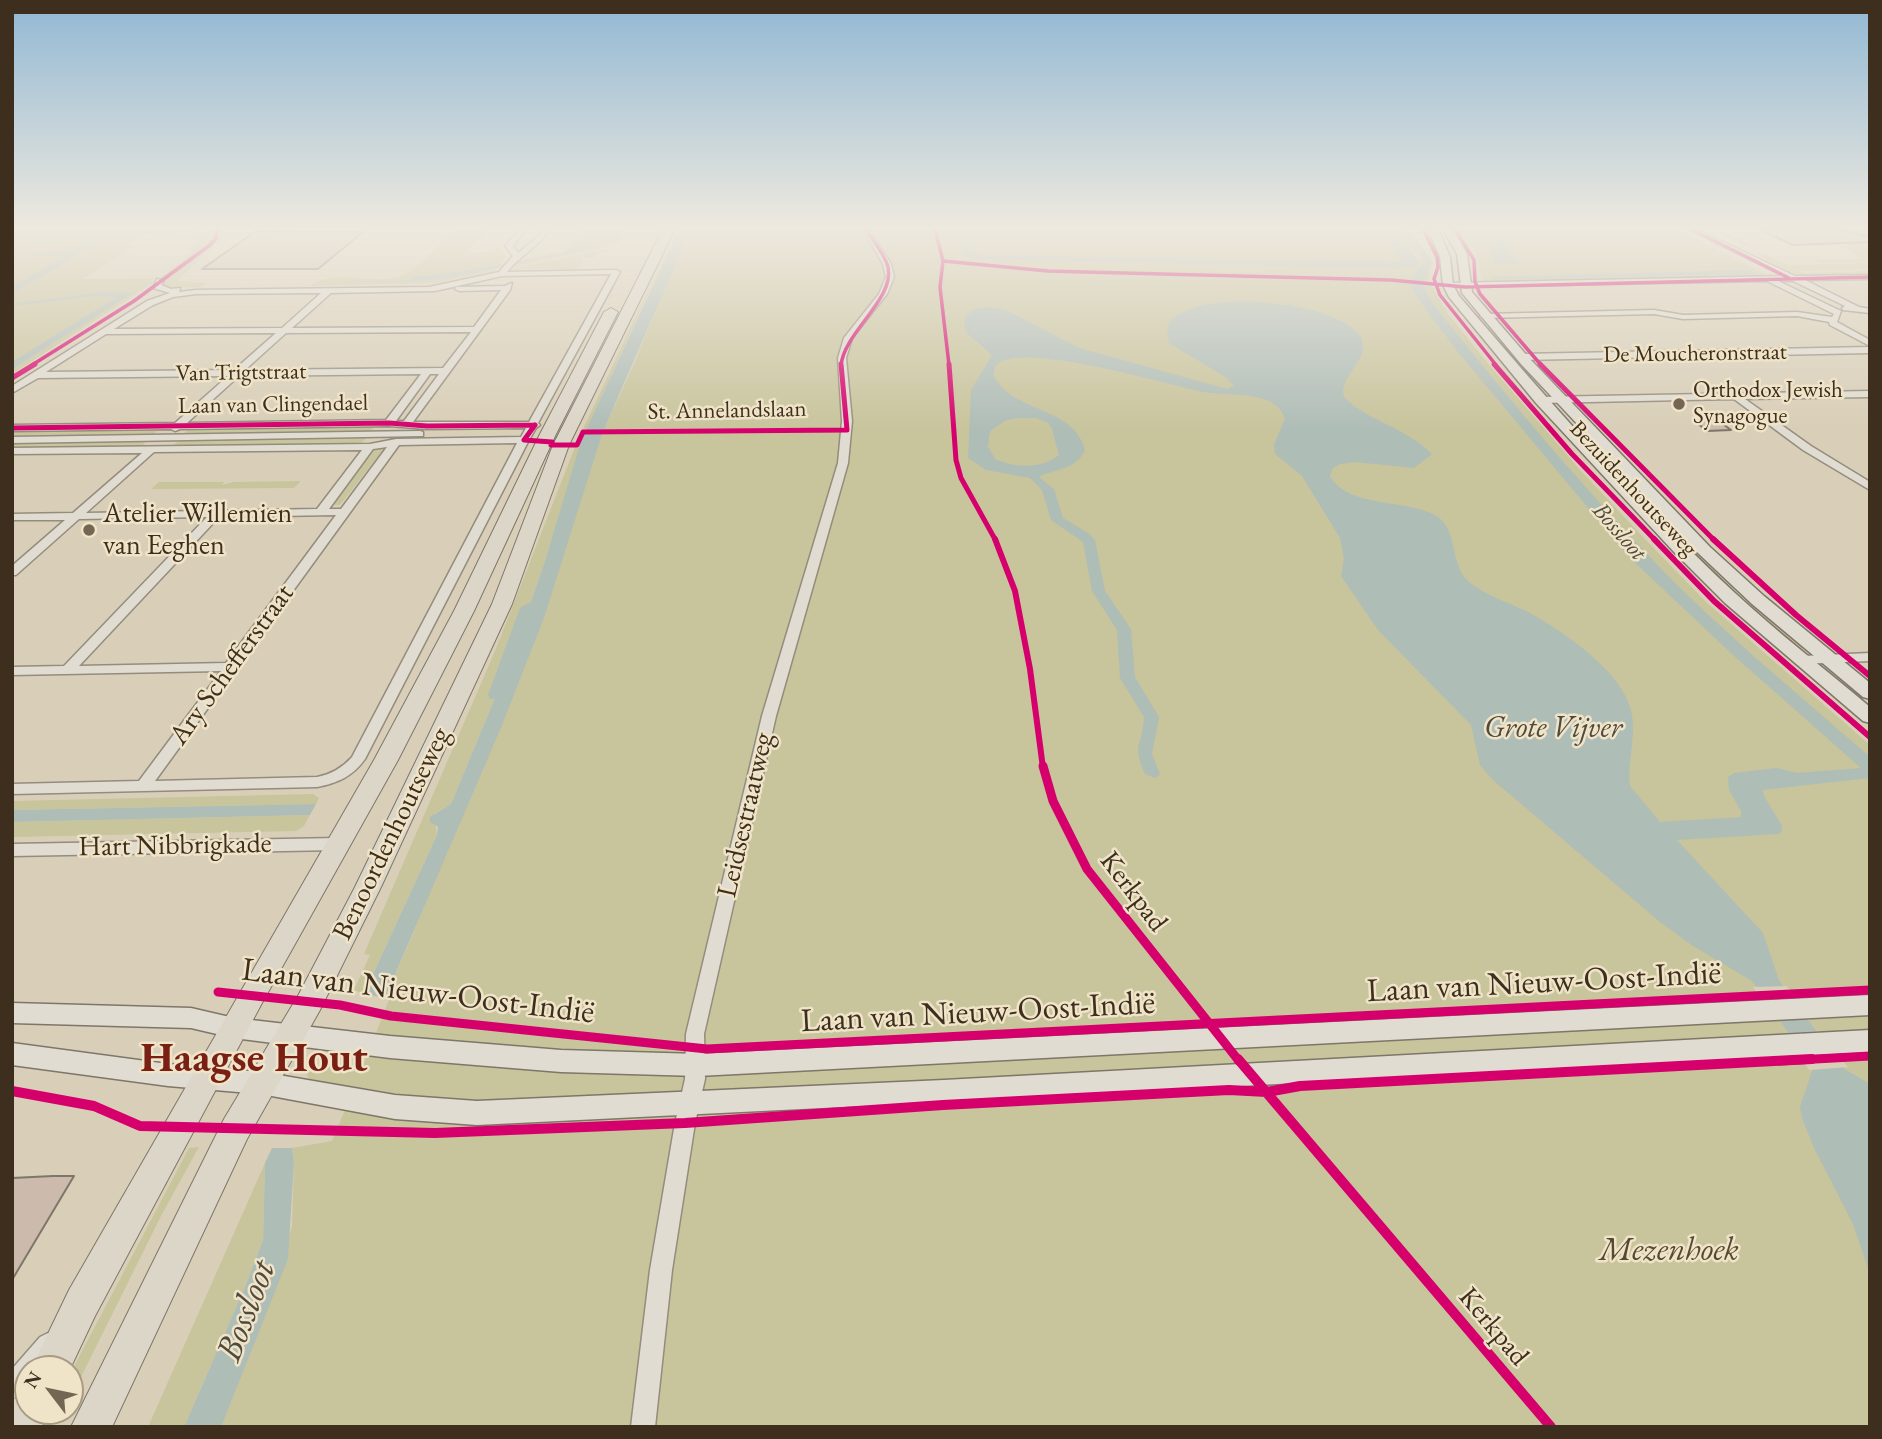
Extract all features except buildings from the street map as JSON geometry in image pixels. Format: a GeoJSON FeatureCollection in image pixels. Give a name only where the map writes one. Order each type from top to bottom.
{"type":"FeatureCollection","features":[{"type":"Feature","properties":{"kind":"main road","name":"Benoordenhoutseweg"},"geometry":{"type":"LineString","coordinates":[[57,1355],[82,1303],[206,1078],[386,760],[464,611],[548,433],[620,296]]}},
{"type":"Feature","properties":{"kind":"main road","name":"Benoordenhoutseweg"},"geometry":{"type":"LineString","coordinates":[[91,1427],[235,1129],[310,1002],[368,887],[502,604],[561,445],[635,296]]}},
{"type":"Feature","properties":{"kind":"main road","name":"Bezuidenhoutseweg"},"geometry":{"type":"LineString","coordinates":[[1455,296],[1468,315],[1541,400],[1680,549],[1731,599],[1870,717]]}},
{"type":"Feature","properties":{"kind":"main road","name":"Bezuidenhoutseweg"},"geometry":{"type":"LineString","coordinates":[[1471,296],[1484,316],[1560,400],[1704,550],[1870,693]]}},
{"type":"Feature","properties":{"kind":"main road","name":"Laan van Nieuw-Oost-Indië"},"geometry":{"type":"LineString","coordinates":[[12,1013],[191,1018],[234,1028],[390,1047],[562,1061],[698,1065],[1870,1005]]}},
{"type":"Feature","properties":{"kind":"main road"},"geometry":{"type":"LineString","coordinates":[[12,1054],[261,1083],[395,1107],[477,1113],[692,1104],[1860,1041]]}},
{"type":"Feature","properties":{"kind":"street"},"geometry":{"type":"LineString","coordinates":[[12,390],[164,296]]}},
{"type":"Feature","properties":{"kind":"street"},"geometry":{"type":"LineString","coordinates":[[12,572],[322,296]]}},
{"type":"Feature","properties":{"kind":"street","name":"Ary Schefferstraat"},"geometry":{"type":"LineString","coordinates":[[397,424],[446,371],[501,296]]}},
{"type":"Feature","properties":{"kind":"street"},"geometry":{"type":"LineString","coordinates":[[12,789],[334,780],[348,772],[358,759],[603,296]]}},
{"type":"Feature","properties":{"kind":"street","name":"Leidsestraatweg"},"geometry":{"type":"LineString","coordinates":[[643,1427],[661,1270],[685,1123],[692,1104],[698,1065],[695,1034],[769,716],[843,463],[847,421],[842,358],[848,338],[880,296]]}},
{"type":"Feature","properties":{"kind":"street"},"geometry":{"type":"LineString","coordinates":[[1802,296],[1838,314]]}},
{"type":"Feature","properties":{"kind":"street"},"geometry":{"type":"LineString","coordinates":[[1811,296],[1838,314]]}},
{"type":"Feature","properties":{"kind":"street"},"geometry":{"type":"LineString","coordinates":[[1832,296],[1856,308],[1870,309]]}},
{"type":"Feature","properties":{"kind":"street"},"geometry":{"type":"LineString","coordinates":[[1846,296],[1870,309]]}},
{"type":"Feature","properties":{"kind":"street"},"geometry":{"type":"LineString","coordinates":[[1484,316],[1588,313],[1616,319],[1838,314],[1856,308]]}},
{"type":"Feature","properties":{"kind":"street"},"geometry":{"type":"LineString","coordinates":[[1838,314],[1839,327],[1870,344]]}},
{"type":"Feature","properties":{"kind":"street"},"geometry":{"type":"LineString","coordinates":[[105,332],[477,329]]}},
{"type":"Feature","properties":{"kind":"street","name":"De Moucheronstraat"},"geometry":{"type":"LineString","coordinates":[[1521,357],[1870,350]]}},
{"type":"Feature","properties":{"kind":"street","name":"Ary Schefferstraat"},"geometry":{"type":"LineString","coordinates":[[144,786],[343,512],[392,438],[397,424],[428,371]]}},
{"type":"Feature","properties":{"kind":"street","name":"Van Trigtstraat"},"geometry":{"type":"LineString","coordinates":[[37,375],[446,371]]}},
{"type":"Feature","properties":{"kind":"street"},"geometry":{"type":"LineString","coordinates":[[1541,400],[1870,394]]}},
{"type":"Feature","properties":{"kind":"street"},"geometry":{"type":"LineString","coordinates":[[1735,397],[1807,448],[1828,458],[1870,487]]}},
{"type":"Feature","properties":{"kind":"street","name":"Laan van Clingendael"},"geometry":{"type":"LineString","coordinates":[[12,428],[397,424],[529,433]]}},
{"type":"Feature","properties":{"kind":"street","name":"Laan van Clingendael"},"geometry":{"type":"LineString","coordinates":[[12,440],[392,438],[529,433]]}},
{"type":"Feature","properties":{"kind":"street","name":"Laan van Clingendael"},"geometry":{"type":"LineString","coordinates":[[12,452],[376,446],[392,438]]}},
{"type":"Feature","properties":{"kind":"street"},"geometry":{"type":"LineString","coordinates":[[320,513],[376,446]]}},
{"type":"Feature","properties":{"kind":"street"},"geometry":{"type":"LineString","coordinates":[[12,517],[343,512]]}},
{"type":"Feature","properties":{"kind":"street"},"geometry":{"type":"LineString","coordinates":[[68,670],[216,514]]}},
{"type":"Feature","properties":{"kind":"street"},"geometry":{"type":"LineString","coordinates":[[450,581],[464,611]]}},
{"type":"Feature","properties":{"kind":"street"},"geometry":{"type":"LineString","coordinates":[[1802,660],[1870,657]]}},
{"type":"Feature","properties":{"kind":"street"},"geometry":{"type":"LineString","coordinates":[[12,671],[231,667]]}},
{"type":"Feature","properties":{"kind":"street","name":"Hart Nibbrigkade"},"geometry":{"type":"LineString","coordinates":[[12,850],[338,844]]}},
{"type":"Feature","properties":{"kind":"street","name":"Benoordenhoutseweg"},"geometry":{"type":"LineString","coordinates":[[12,1387],[82,1303]]}},
{"type":"Feature","properties":{"kind":"green space"},"geometry":{"type":"Polygon","coordinates":[[[12,296],[133,296],[12,374],[12,296]]]}},
{"type":"Feature","properties":{"kind":"green space"},"geometry":{"type":"Polygon","coordinates":[[[645,296],[647,296],[587,429],[583,429],[645,296]]]}},
{"type":"Feature","properties":{"kind":"green space","name":"Mezenhoek"},"geometry":{"type":"Polygon","coordinates":[[[662,296],[1438,296],[1449,315],[1486,361],[1581,471],[1643,537],[1705,601],[1870,745],[1870,1427],[216,1427],[292,1227],[292,1148],[332,1141],[352,1093],[310,1080],[306,1073],[328,1066],[361,1070],[389,1000],[385,998],[413,934],[587,466],[662,296]]]}},
{"type":"Feature","properties":{"kind":"green space"},"geometry":{"type":"Polygon","coordinates":[[[376,425],[370,432],[183,434],[191,427],[376,425]]]}},
{"type":"Feature","properties":{"kind":"green space"},"geometry":{"type":"Polygon","coordinates":[[[161,427],[153,435],[12,437],[12,429],[161,427]]]}},
{"type":"Feature","properties":{"kind":"green space"},"geometry":{"type":"Polygon","coordinates":[[[582,435],[545,561],[510,662],[451,804],[434,814],[437,835],[364,994],[354,990],[370,955],[364,954],[495,651],[582,435]]]}},
{"type":"Feature","properties":{"kind":"green space"},"geometry":{"type":"Polygon","coordinates":[[[366,438],[360,445],[171,448],[179,440],[366,438]]]}},
{"type":"Feature","properties":{"kind":"green space"},"geometry":{"type":"Polygon","coordinates":[[[147,441],[138,449],[12,450],[12,442],[147,441]]]}},
{"type":"Feature","properties":{"kind":"green space"},"geometry":{"type":"Polygon","coordinates":[[[375,449],[384,449],[340,505],[331,505],[375,449]]]}},
{"type":"Feature","properties":{"kind":"green space"},"geometry":{"type":"Polygon","coordinates":[[[301,481],[294,488],[151,489],[159,482],[224,482],[222,485],[233,482],[301,481]]]}},
{"type":"Feature","properties":{"kind":"green space"},"geometry":{"type":"Polygon","coordinates":[[[1650,513],[1660,513],[1709,561],[1807,648],[1797,649],[1650,513]]]}},
{"type":"Feature","properties":{"kind":"green space"},"geometry":{"type":"Polygon","coordinates":[[[313,794],[319,798],[316,804],[12,810],[12,801],[313,794]]]}},
{"type":"Feature","properties":{"kind":"green space"},"geometry":{"type":"Polygon","coordinates":[[[310,815],[304,826],[296,831],[12,837],[12,822],[310,815]]]}},
{"type":"Feature","properties":{"kind":"green space"},"geometry":{"type":"Polygon","coordinates":[[[199,1147],[162,1214],[84,1371],[84,1355],[80,1355],[189,1148],[199,1147]]]}},
{"type":"Feature","properties":{"kind":"green space"},"geometry":{"type":"Polygon","coordinates":[[[265,1163],[263,1240],[184,1427],[148,1427],[265,1163]]]}},
{"type":"Feature","properties":{"kind":"water"},"geometry":{"type":"Polygon","coordinates":[[[71,296],[92,296],[12,306],[71,296]]]}},
{"type":"Feature","properties":{"kind":"water"},"geometry":{"type":"Polygon","coordinates":[[[97,296],[128,296],[12,369],[12,362],[117,297],[97,296]]]}},
{"type":"Feature","properties":{"kind":"water"},"geometry":{"type":"Polygon","coordinates":[[[648,296],[662,296],[602,434],[544,618],[500,730],[385,998],[364,994],[437,835],[438,827],[430,822],[430,817],[451,804],[510,662],[545,561],[581,441],[648,296]]]}},
{"type":"Feature","properties":{"kind":"water","name":"Grote Vijver"},"geometry":{"type":"Polygon","coordinates":[[[1417,296],[1429,296],[1564,463],[1675,583],[1757,659],[1870,757],[1870,778],[1763,790],[1782,826],[1782,831],[1778,834],[1677,840],[1763,933],[1779,980],[1843,1068],[1870,1084],[1870,1274],[1853,1224],[1814,1148],[1802,1118],[1800,1107],[1813,1068],[1752,981],[1693,946],[1660,922],[1493,780],[1480,765],[1471,725],[1378,630],[1341,576],[1344,558],[1340,538],[1302,476],[1275,454],[1274,444],[1285,419],[1277,406],[1256,397],[1204,392],[1096,366],[1063,361],[1011,359],[996,365],[993,374],[1013,396],[1056,417],[1079,435],[1085,450],[1081,457],[1071,465],[1039,477],[1054,489],[1063,518],[1095,540],[1105,591],[1131,629],[1135,677],[1159,717],[1152,754],[1160,774],[1155,778],[1145,774],[1141,764],[1138,750],[1144,717],[1120,678],[1117,630],[1092,591],[1083,542],[1051,520],[1042,490],[1030,478],[986,470],[968,458],[971,390],[992,355],[967,333],[964,325],[966,316],[975,309],[989,307],[1006,310],[1079,348],[1227,389],[1234,386],[1227,378],[1169,343],[1167,327],[1181,314],[1204,305],[1265,302],[1326,315],[1348,325],[1361,338],[1363,346],[1359,360],[1343,389],[1344,397],[1364,412],[1421,444],[1432,454],[1414,468],[1354,462],[1340,464],[1332,469],[1330,477],[1339,487],[1351,494],[1433,514],[1447,528],[1458,566],[1469,582],[1555,628],[1587,652],[1614,678],[1624,693],[1632,717],[1630,786],[1660,822],[1741,817],[1741,811],[1729,790],[1728,777],[1734,773],[1777,768],[1797,773],[1861,768],[1733,655],[1630,558],[1457,351],[1417,296]],[[1036,418],[1005,421],[990,431],[988,447],[995,459],[1011,464],[1028,466],[1045,463],[1059,455],[1048,423],[1036,418]]]}},
{"type":"Feature","properties":{"kind":"water"},"geometry":{"type":"Polygon","coordinates":[[[316,804],[310,815],[12,822],[12,810],[316,804]]]}},
{"type":"Feature","properties":{"kind":"water","name":"Bossloot"},"geometry":{"type":"Polygon","coordinates":[[[272,1148],[292,1148],[294,1162],[288,1259],[221,1427],[184,1427],[263,1240],[265,1163],[272,1148]]]}},
{"type":"Feature","properties":{"kind":"pier"},"geometry":{"type":"Polygon","coordinates":[[[1787,986],[1812,1019],[1777,1021],[1753,987],[1787,986]]]}},
{"type":"Feature","properties":{"kind":"pier"},"geometry":{"type":"Polygon","coordinates":[[[1820,1031],[1849,1067],[1809,1070],[1785,1033],[1820,1031]]]}},
{"type":"Feature","properties":{"kind":"waterway"},"geometry":{"type":"LineString","coordinates":[[497,695],[529,608]]}},
{"type":"Feature","properties":{"kind":"cycle path"},"geometry":{"type":"LineString","coordinates":[[12,378],[141,296]]}},
{"type":"Feature","properties":{"kind":"cycle path","name":"St. Annelandslaan"},"geometry":{"type":"LineString","coordinates":[[535,425],[524,440],[552,442],[551,445],[577,445],[583,432],[847,430],[841,371],[843,354],[881,296]]}},
{"type":"Feature","properties":{"kind":"cycle path","name":"Kerkpad"},"geometry":{"type":"LineString","coordinates":[[941,296],[952,393],[956,460],[961,478],[988,524],[1004,559],[1015,591],[1030,669],[1042,764],[1053,801],[1070,839],[1087,869],[1202,1017],[1551,1427]]}},
{"type":"Feature","properties":{"kind":"cycle path"},"geometry":{"type":"LineString","coordinates":[[1441,296],[1492,361],[1572,454],[1714,601],[1870,737]]}},
{"type":"Feature","properties":{"kind":"cycle path"},"geometry":{"type":"LineString","coordinates":[[1482,296],[1505,326],[1657,485],[1796,615],[1870,676]]}},
{"type":"Feature","properties":{"kind":"cycle path"},"geometry":{"type":"LineString","coordinates":[[12,428],[389,423],[427,426],[535,425]]}},
{"type":"Feature","properties":{"kind":"cycle path"},"geometry":{"type":"LineString","coordinates":[[218,992],[340,1005],[391,1016],[707,1049],[1870,990]]}},
{"type":"Feature","properties":{"kind":"cycle path"},"geometry":{"type":"LineString","coordinates":[[12,1091],[94,1106],[140,1126],[435,1133],[685,1123],[943,1105],[1229,1090],[1267,1092],[1300,1086],[1870,1056]]}},
{"type":"Feature","properties":{"kind":"place","name":"Orthodox Jewish Synagogue"},"geometry":{"type":"Point","coordinates":[1679,404]}},
{"type":"Feature","properties":{"kind":"place","name":"Atelier Willemien van Eeghen"},"geometry":{"type":"Point","coordinates":[89,530]}},
{"type":"Feature","properties":{"kind":"district","name":"Haagse Hout"},"geometry":{"type":"Point","coordinates":[254,1060]}}]}
